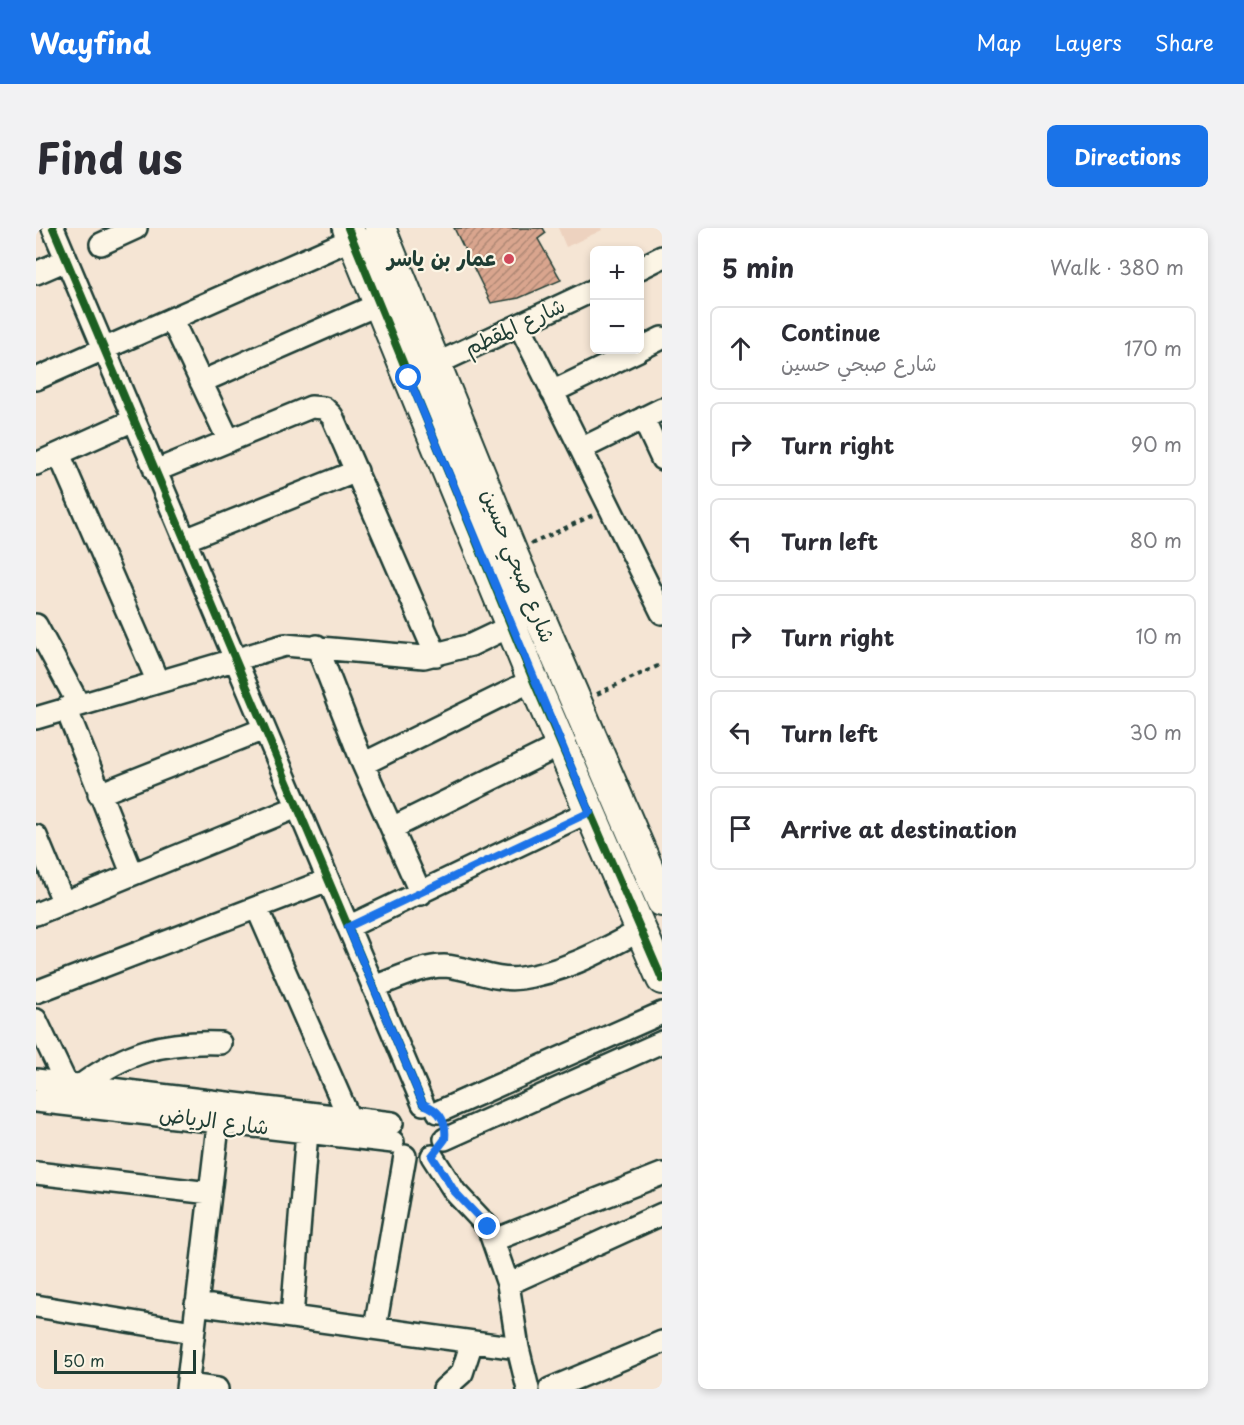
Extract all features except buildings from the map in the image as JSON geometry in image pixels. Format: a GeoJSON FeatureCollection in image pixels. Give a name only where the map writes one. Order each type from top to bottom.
{"type":"FeatureCollection","features":[{"type":"Feature","properties":{"kind":"street"},"geometry":{"type":"LineString","coordinates":[[53,228],[373,987],[430,1108],[444,1120],[445,1139]]}},
{"type":"Feature","properties":{"kind":"street"},"geometry":{"type":"LineString","coordinates":[[101,244],[136,228]]}},
{"type":"Feature","properties":{"kind":"street","name":"شارع صبحي حسين"},"geometry":{"type":"LineString","coordinates":[[380,228],[512,553],[576,703],[659,884]]}},
{"type":"Feature","properties":{"kind":"street"},"geometry":{"type":"LineString","coordinates":[[36,379],[172,320],[350,233]]}},
{"type":"Feature","properties":{"kind":"street","name":"شارع صبحي حسين"},"geometry":{"type":"LineString","coordinates":[[350,233],[533,680],[662,979]]}},
{"type":"Feature","properties":{"kind":"street"},"geometry":{"type":"LineString","coordinates":[[644,266],[662,257]]}},
{"type":"Feature","properties":{"kind":"street"},"geometry":{"type":"LineString","coordinates":[[36,273],[66,260]]}},
{"type":"Feature","properties":{"kind":"street","name":"شارع المقطم"},"geometry":{"type":"LineString","coordinates":[[436,364],[590,292]]}},
{"type":"Feature","properties":{"kind":"street"},"geometry":{"type":"LineString","coordinates":[[201,382],[379,304]]}},
{"type":"Feature","properties":{"kind":"street"},"geometry":{"type":"LineString","coordinates":[[172,320],[229,441]]}},
{"type":"Feature","properties":{"kind":"street"},"geometry":{"type":"LineString","coordinates":[[520,326],[662,613]]}},
{"type":"Feature","properties":{"kind":"street"},"geometry":{"type":"LineString","coordinates":[[644,347],[662,338]]}},
{"type":"Feature","properties":{"kind":"street"},"geometry":{"type":"LineString","coordinates":[[552,392],[629,354]]}},
{"type":"Feature","properties":{"kind":"street"},"geometry":{"type":"LineString","coordinates":[[155,471],[311,407],[324,408],[333,416],[436,655]]}},
{"type":"Feature","properties":{"kind":"street"},"geometry":{"type":"LineString","coordinates":[[580,449],[662,409]]}},
{"type":"Feature","properties":{"kind":"street"},"geometry":{"type":"LineString","coordinates":[[643,418],[662,459]]}},
{"type":"Feature","properties":{"kind":"street"},"geometry":{"type":"LineString","coordinates":[[36,464],[134,420]]}},
{"type":"Feature","properties":{"kind":"street"},"geometry":{"type":"LineString","coordinates":[[59,454],[157,680]]}},
{"type":"Feature","properties":{"kind":"street"},"geometry":{"type":"LineString","coordinates":[[185,540],[357,471]]}},
{"type":"Feature","properties":{"kind":"street"},"geometry":{"type":"LineString","coordinates":[[36,718],[157,680],[285,645],[318,646],[400,657],[436,655],[471,645],[511,626]]}},
{"type":"Feature","properties":{"kind":"street"},"geometry":{"type":"LineString","coordinates":[[37,631],[72,705],[99,794],[132,873]]}},
{"type":"Feature","properties":{"kind":"street"},"geometry":{"type":"LineString","coordinates":[[318,646],[363,764],[421,894]]}},
{"type":"Feature","properties":{"kind":"street"},"geometry":{"type":"LineString","coordinates":[[363,764],[533,680]]}},
{"type":"Feature","properties":{"kind":"street"},"geometry":{"type":"LineString","coordinates":[[99,794],[264,729]]}},
{"type":"Feature","properties":{"kind":"street"},"geometry":{"type":"LineString","coordinates":[[392,828],[561,745]]}},
{"type":"Feature","properties":{"kind":"street"},"geometry":{"type":"LineString","coordinates":[[36,914],[297,807]]}},
{"type":"Feature","properties":{"kind":"street"},"geometry":{"type":"LineString","coordinates":[[348,927],[590,812]]}},
{"type":"Feature","properties":{"kind":"street"},"geometry":{"type":"LineString","coordinates":[[36,836],[63,901]]}},
{"type":"Feature","properties":{"kind":"street"},"geometry":{"type":"LineString","coordinates":[[36,992],[328,880]]}},
{"type":"Feature","properties":{"kind":"street"},"geometry":{"type":"LineString","coordinates":[[257,908],[349,1118]]}},
{"type":"Feature","properties":{"kind":"street"},"geometry":{"type":"LineString","coordinates":[[373,987],[443,966],[497,978],[519,979],[545,974],[579,962],[641,930]]}},
{"type":"Feature","properties":{"kind":"street"},"geometry":{"type":"LineString","coordinates":[[375,1328],[396,1140],[404,1108],[430,1108],[662,1013]]}},
{"type":"Feature","properties":{"kind":"street"},"geometry":{"type":"LineString","coordinates":[[36,1020],[73,1084],[151,1048],[190,1042],[220,1043]]}},
{"type":"Feature","properties":{"kind":"street"},"geometry":{"type":"LineString","coordinates":[[396,1140],[413,1159],[432,1156],[445,1139],[662,1042]]}},
{"type":"Feature","properties":{"kind":"street","name":"شارع الرياض"},"geometry":{"type":"LineString","coordinates":[[36,1080],[73,1084],[219,1112],[307,1132],[396,1140]]}},
{"type":"Feature","properties":{"kind":"street","name":"شارع الرياض"},"geometry":{"type":"LineString","coordinates":[[36,1101],[349,1118],[396,1140]]}},
{"type":"Feature","properties":{"kind":"street"},"geometry":{"type":"LineString","coordinates":[[217,1389],[187,1387],[219,1112]]}},
{"type":"Feature","properties":{"kind":"street"},"geometry":{"type":"LineString","coordinates":[[292,1317],[307,1132]]}},
{"type":"Feature","properties":{"kind":"street"},"geometry":{"type":"LineString","coordinates":[[432,1156],[455,1192],[482,1218],[494,1240],[508,1284],[518,1348],[528,1389]]}},
{"type":"Feature","properties":{"kind":"street"},"geometry":{"type":"LineString","coordinates":[[36,1173],[210,1193]]}},
{"type":"Feature","properties":{"kind":"street"},"geometry":{"type":"LineString","coordinates":[[494,1240],[662,1174]]}},
{"type":"Feature","properties":{"kind":"street"},"geometry":{"type":"LineString","coordinates":[[508,1284],[662,1214]]}},
{"type":"Feature","properties":{"kind":"street"},"geometry":{"type":"LineString","coordinates":[[196,1304],[518,1348]]}},
{"type":"Feature","properties":{"kind":"street"},"geometry":{"type":"LineString","coordinates":[[36,1306],[193,1332]]}},
{"type":"Feature","properties":{"kind":"street"},"geometry":{"type":"LineString","coordinates":[[561,1387],[662,1341]]}},
{"type":"Feature","properties":{"kind":"street"},"geometry":{"type":"LineString","coordinates":[[444,1389],[462,1373],[472,1342]]}},
{"type":"Feature","properties":{"kind":"path"},"geometry":{"type":"LineString","coordinates":[[512,553],[609,507]]}},
{"type":"Feature","properties":{"kind":"path"},"geometry":{"type":"LineString","coordinates":[[576,703],[662,664]]}},
{"type":"Feature","properties":{"kind":"shaded area"},"geometry":{"type":"Polygon","coordinates":[[[558,228],[601,228],[602,230],[566,247],[558,228]]]}},
{"type":"Feature","properties":{"kind":"cycle path"},"geometry":{"type":"LineString","coordinates":[[53,228],[423,1104]]}},
{"type":"Feature","properties":{"kind":"cycle path"},"geometry":{"type":"LineString","coordinates":[[348,228],[533,680],[662,979]]}},
{"type":"Feature","properties":{"kind":"place","name":"عمار بن ياسر"},"geometry":{"type":"Point","coordinates":[509,259]}},
{"type":"Feature","properties":{"kind":"route"},"geometry":{"type":"LineString","coordinates":[[409,378],[590,812],[348,927],[423,1104],[438,1112],[444,1120],[445,1139],[438,1152],[432,1156],[442,1176],[488,1227]]}}]}
